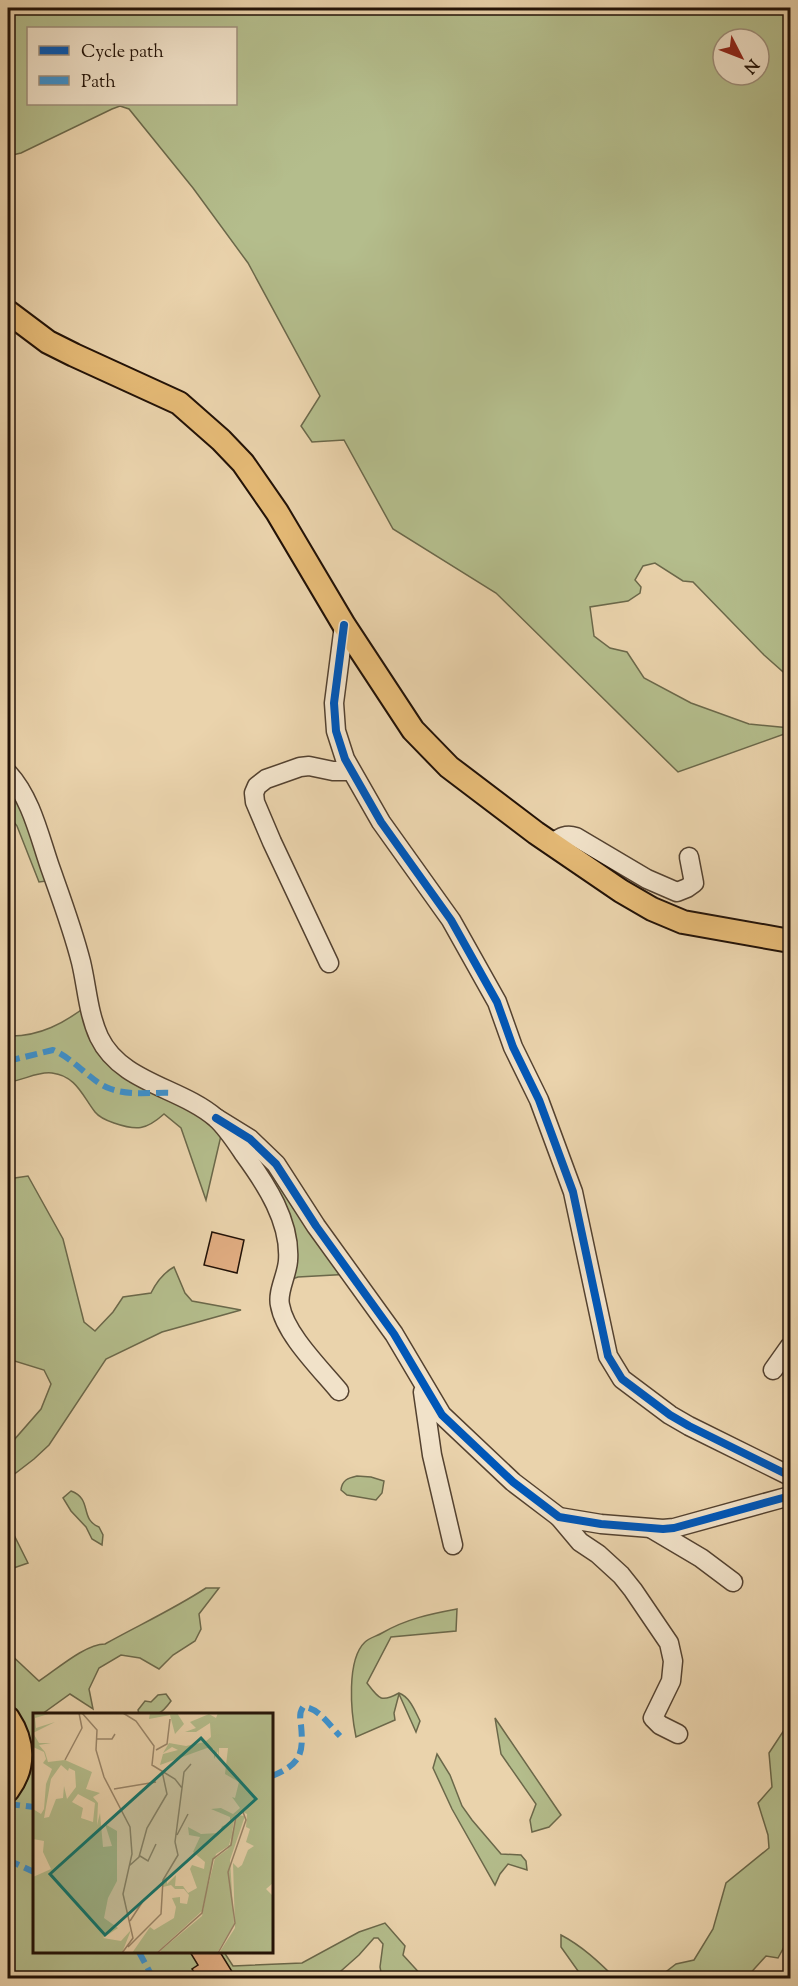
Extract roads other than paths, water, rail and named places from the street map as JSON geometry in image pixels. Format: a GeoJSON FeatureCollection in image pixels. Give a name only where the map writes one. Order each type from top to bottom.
{"type":"FeatureCollection","features":[{"type":"Feature","properties":{"kind":"main road"},"geometry":{"type":"LineString","coordinates":[[8,312],[48,342],[179,403],[221,440],[243,463],[276,512],[344,625],[413,729],[449,767],[552,843],[621,891],[652,909],[683,922],[790,941]]}},
{"type":"Feature","properties":{"kind":"main road"},"geometry":{"type":"LineString","coordinates":[[8,1718],[19,1741],[21,1758],[18,1773],[8,1790]]}},
{"type":"Feature","properties":{"kind":"street"},"geometry":{"type":"LineString","coordinates":[[344,625],[334,708],[340,744],[350,771],[392,837],[451,920],[497,1002],[513,1047],[539,1100],[573,1192],[604,1344],[614,1368],[630,1386],[670,1415],[790,1476]]}},
{"type":"Feature","properties":{"kind":"street"},"geometry":{"type":"LineString","coordinates":[[329,963],[272,843],[255,802],[254,793],[257,786],[266,779],[300,767],[350,771]]}},
{"type":"Feature","properties":{"kind":"street"},"geometry":{"type":"LineString","coordinates":[[8,773],[24,795],[76,943],[92,1017],[103,1044],[112,1057],[128,1070],[250,1139],[276,1164],[316,1226],[394,1334],[434,1404],[451,1424],[513,1482],[559,1517],[580,1542],[598,1554],[621,1575],[667,1640],[672,1655],[672,1678],[668,1691],[653,1718],[660,1725],[678,1734]]}},
{"type":"Feature","properties":{"kind":"street"},"geometry":{"type":"LineString","coordinates":[[552,843],[561,837],[569,835],[576,837],[647,879],[677,892],[694,883],[689,857]]}},
{"type":"Feature","properties":{"kind":"street"},"geometry":{"type":"LineString","coordinates":[[216,1118],[259,1175],[284,1229],[288,1254],[287,1273],[279,1299],[283,1316],[296,1337],[339,1391]]}},
{"type":"Feature","properties":{"kind":"street"},"geometry":{"type":"LineString","coordinates":[[773,1370],[790,1346]]}},
{"type":"Feature","properties":{"kind":"street"},"geometry":{"type":"LineString","coordinates":[[422,1381],[432,1455],[453,1545]]}},
{"type":"Feature","properties":{"kind":"street"},"geometry":{"type":"LineString","coordinates":[[559,1517],[651,1528],[674,1528],[790,1496]]}},
{"type":"Feature","properties":{"kind":"street"},"geometry":{"type":"LineString","coordinates":[[651,1528],[687,1549],[733,1582]]}}]}
